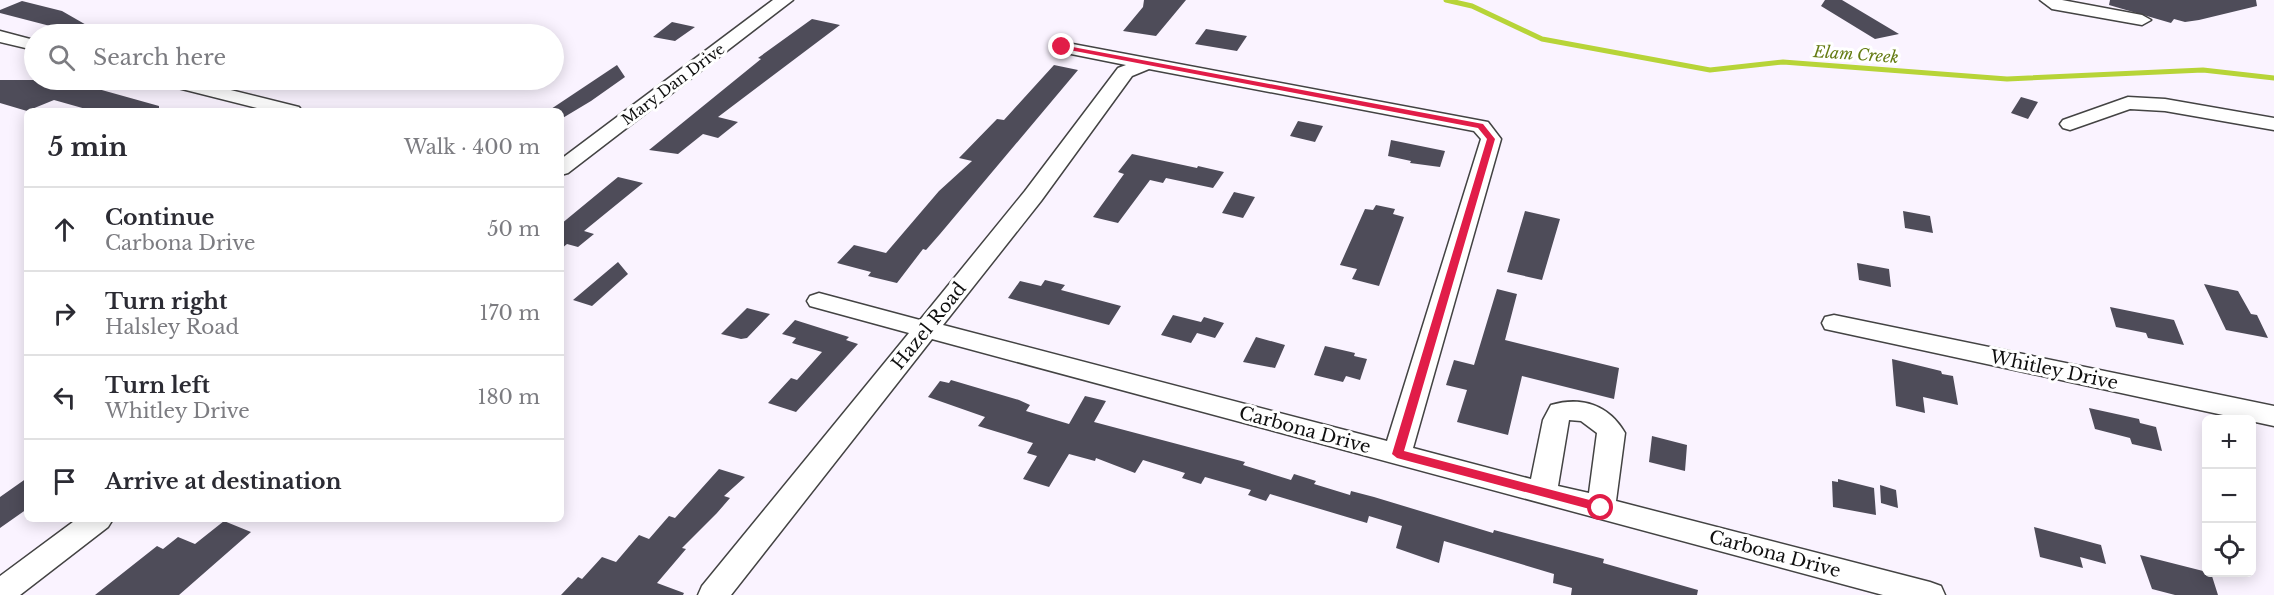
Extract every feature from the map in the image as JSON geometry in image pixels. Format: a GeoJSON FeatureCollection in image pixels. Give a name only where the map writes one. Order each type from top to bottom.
{"type":"FeatureCollection","features":[{"type":"Feature","properties":{"kind":"street","name":"Mary Dan Drive"},"geometry":{"type":"LineString","coordinates":[[564,167],[784,0]]}},
{"type":"Feature","properties":{"kind":"street"},"geometry":{"type":"LineString","coordinates":[[2049,0],[2058,5],[2099,6],[2142,20]]}},
{"type":"Feature","properties":{"kind":"street"},"geometry":{"type":"LineString","coordinates":[[0,36],[24,42]]}},
{"type":"Feature","properties":{"kind":"street"},"geometry":{"type":"LineString","coordinates":[[1062,47],[1480,126],[1491,139],[1397,454]]}},
{"type":"Feature","properties":{"kind":"street","name":"Hazel Road"},"geometry":{"type":"LineString","coordinates":[[713,595],[1033,196],[1125,72],[1147,63]]}},
{"type":"Feature","properties":{"kind":"street"},"geometry":{"type":"LineString","coordinates":[[209,90],[280,108]]}},
{"type":"Feature","properties":{"kind":"street"},"geometry":{"type":"LineString","coordinates":[[2070,124],[2128,103],[2165,105],[2274,124]]}},
{"type":"Feature","properties":{"kind":"street","name":"Carbona Drive"},"geometry":{"type":"LineString","coordinates":[[819,301],[1930,595]]}},
{"type":"Feature","properties":{"kind":"street","name":"Whitley Drive"},"geometry":{"type":"LineString","coordinates":[[1834,323],[2274,416]]}},
{"type":"Feature","properties":{"kind":"street"},"geometry":{"type":"LineString","coordinates":[[1544,493],[1556,420],[1560,412],[1570,409],[1594,415],[1606,422],[1611,433],[1601,508]]}},
{"type":"Feature","properties":{"kind":"street"},"geometry":{"type":"LineString","coordinates":[[0,593],[94,522]]}},
{"type":"Feature","properties":{"kind":"building"},"geometry":{"type":"Polygon","coordinates":[[[1144,0],[1186,0],[1156,36],[1123,31],[1143,7],[1144,0]]]}},
{"type":"Feature","properties":{"kind":"building"},"geometry":{"type":"Polygon","coordinates":[[[1825,0],[1842,0],[1899,34],[1875,39],[1821,6],[1825,0]]]}},
{"type":"Feature","properties":{"kind":"building"},"geometry":{"type":"Polygon","coordinates":[[[2110,0],[2256,0],[2257,6],[2199,20],[2185,22],[2174,19],[2171,23],[2109,5],[2110,0]]]}},
{"type":"Feature","properties":{"kind":"building"},"geometry":{"type":"Polygon","coordinates":[[[22,1],[62,11],[85,24],[42,24],[0,13],[0,10],[22,1]]]}},
{"type":"Feature","properties":{"kind":"building"},"geometry":{"type":"Polygon","coordinates":[[[812,19],[840,25],[718,117],[738,122],[718,138],[703,134],[678,154],[649,150],[761,59],[758,58],[812,19]]]}},
{"type":"Feature","properties":{"kind":"building"},"geometry":{"type":"Polygon","coordinates":[[[672,22],[695,27],[675,41],[653,37],[672,22]]]}},
{"type":"Feature","properties":{"kind":"building"},"geometry":{"type":"Polygon","coordinates":[[[1206,29],[1247,36],[1237,51],[1195,44],[1206,29]]]}},
{"type":"Feature","properties":{"kind":"building"},"geometry":{"type":"Polygon","coordinates":[[[617,65],[625,77],[564,117],[564,108],[552,108],[617,65]]]}},
{"type":"Feature","properties":{"kind":"building"},"geometry":{"type":"Polygon","coordinates":[[[1054,65],[1078,70],[940,234],[926,250],[923,249],[897,283],[868,276],[871,272],[837,263],[854,245],[886,253],[939,191],[972,161],[959,158],[997,119],[1004,120],[1054,65]]]}},
{"type":"Feature","properties":{"kind":"building"},"geometry":{"type":"Polygon","coordinates":[[[0,80],[24,80],[24,90],[102,90],[159,106],[159,108],[82,108],[54,100],[34,108],[24,108],[24,110],[0,103],[0,80]]]}},
{"type":"Feature","properties":{"kind":"building"},"geometry":{"type":"Polygon","coordinates":[[[2021,97],[2038,102],[2028,119],[2011,113],[2021,97]]]}},
{"type":"Feature","properties":{"kind":"building"},"geometry":{"type":"Polygon","coordinates":[[[1298,121],[1323,126],[1315,142],[1290,136],[1298,121]]]}},
{"type":"Feature","properties":{"kind":"building"},"geometry":{"type":"Polygon","coordinates":[[[1391,140],[1445,151],[1440,167],[1410,163],[1411,161],[1388,156],[1391,140]]]}},
{"type":"Feature","properties":{"kind":"building"},"geometry":{"type":"Polygon","coordinates":[[[1132,154],[1224,172],[1213,188],[1166,178],[1163,183],[1150,180],[1118,223],[1093,217],[1124,174],[1118,172],[1132,154]]]}},
{"type":"Feature","properties":{"kind":"building"},"geometry":{"type":"Polygon","coordinates":[[[618,177],[643,183],[584,231],[594,234],[578,247],[567,244],[564,246],[564,222],[618,177]]]}},
{"type":"Feature","properties":{"kind":"building"},"geometry":{"type":"Polygon","coordinates":[[[1234,192],[1255,197],[1243,218],[1222,213],[1234,192]]]}},
{"type":"Feature","properties":{"kind":"building"},"geometry":{"type":"Polygon","coordinates":[[[1376,205],[1395,209],[1393,214],[1404,217],[1379,286],[1352,279],[1357,269],[1340,265],[1365,209],[1373,210],[1376,205]]]}},
{"type":"Feature","properties":{"kind":"building"},"geometry":{"type":"Polygon","coordinates":[[[1525,211],[1560,219],[1542,280],[1507,272],[1525,211]]]}},
{"type":"Feature","properties":{"kind":"building"},"geometry":{"type":"Polygon","coordinates":[[[1903,211],[1930,216],[1933,233],[1905,228],[1903,211]]]}},
{"type":"Feature","properties":{"kind":"building"},"geometry":{"type":"Polygon","coordinates":[[[618,262],[628,274],[592,306],[573,300],[618,262]]]}},
{"type":"Feature","properties":{"kind":"building"},"geometry":{"type":"Polygon","coordinates":[[[1857,263],[1889,269],[1891,287],[1859,280],[1857,263]]]}},
{"type":"Feature","properties":{"kind":"building"},"geometry":{"type":"Polygon","coordinates":[[[1045,280],[1065,285],[1061,290],[1121,306],[1109,325],[1008,298],[1020,281],[1041,286],[1045,280]]]}},
{"type":"Feature","properties":{"kind":"building"},"geometry":{"type":"Polygon","coordinates":[[[2204,284],[2238,291],[2251,314],[2257,315],[2268,338],[2226,330],[2204,284]]]}},
{"type":"Feature","properties":{"kind":"building"},"geometry":{"type":"Polygon","coordinates":[[[1497,289],[1517,294],[1505,340],[1619,368],[1614,399],[1522,376],[1508,435],[1457,422],[1467,390],[1446,385],[1454,360],[1474,365],[1497,289]]]}},
{"type":"Feature","properties":{"kind":"building"},"geometry":{"type":"Polygon","coordinates":[[[2110,307],[2174,320],[2184,345],[2148,338],[2146,333],[2116,327],[2110,307]]]}},
{"type":"Feature","properties":{"kind":"building"},"geometry":{"type":"Polygon","coordinates":[[[747,308],[770,314],[747,338],[741,339],[721,334],[747,308]]]}},
{"type":"Feature","properties":{"kind":"building"},"geometry":{"type":"Polygon","coordinates":[[[1173,315],[1201,322],[1204,317],[1224,323],[1215,338],[1197,333],[1191,343],[1161,335],[1173,315]]]}},
{"type":"Feature","properties":{"kind":"building"},"geometry":{"type":"Polygon","coordinates":[[[795,320],[849,337],[846,340],[858,344],[796,412],[768,403],[791,378],[797,380],[822,352],[792,343],[796,338],[782,334],[795,320]]]}},
{"type":"Feature","properties":{"kind":"building"},"geometry":{"type":"Polygon","coordinates":[[[1256,337],[1285,345],[1275,368],[1243,362],[1256,337]]]}},
{"type":"Feature","properties":{"kind":"building"},"geometry":{"type":"Polygon","coordinates":[[[1325,346],[1355,353],[1354,356],[1367,359],[1360,380],[1346,376],[1343,382],[1314,375],[1325,346]]]}},
{"type":"Feature","properties":{"kind":"building"},"geometry":{"type":"Polygon","coordinates":[[[1892,359],[1953,376],[1958,405],[1923,397],[1925,413],[1896,406],[1892,359]]]}},
{"type":"Feature","properties":{"kind":"building"},"geometry":{"type":"Polygon","coordinates":[[[951,380],[1019,400],[1030,405],[1026,411],[1069,424],[1085,396],[1106,401],[1094,422],[1245,462],[1243,465],[1291,480],[1294,474],[1316,481],[1314,484],[1350,495],[1351,491],[1493,533],[1494,530],[1604,559],[1603,563],[1698,590],[1697,595],[1571,595],[1572,588],[1553,583],[1554,574],[1444,541],[1439,563],[1396,548],[1402,526],[1369,516],[1367,523],[1270,494],[1266,501],[1248,495],[1251,490],[1205,477],[1201,484],[1182,478],[1185,473],[1143,460],[1135,473],[1096,458],[1095,461],[1069,454],[1049,487],[1023,479],[1037,456],[1027,453],[1033,443],[978,426],[985,417],[928,397],[940,381],[949,383],[951,380]]]}},
{"type":"Feature","properties":{"kind":"building"},"geometry":{"type":"Polygon","coordinates":[[[2089,408],[2139,419],[2140,423],[2156,427],[2162,451],[2132,444],[2130,438],[2095,429],[2089,408]]]}},
{"type":"Feature","properties":{"kind":"building"},"geometry":{"type":"Polygon","coordinates":[[[1652,436],[1687,445],[1685,471],[1649,462],[1652,436]]]}},
{"type":"Feature","properties":{"kind":"building"},"geometry":{"type":"Polygon","coordinates":[[[719,469],[745,477],[724,496],[730,498],[682,548],[686,549],[657,583],[684,593],[683,595],[561,595],[578,577],[582,579],[602,557],[616,562],[639,535],[649,539],[669,516],[675,518],[719,469]]]}},
{"type":"Feature","properties":{"kind":"building"},"geometry":{"type":"Polygon","coordinates":[[[1838,479],[1874,488],[1876,515],[1833,507],[1832,481],[1838,482],[1838,479]]]}},
{"type":"Feature","properties":{"kind":"building"},"geometry":{"type":"Polygon","coordinates":[[[24,480],[24,511],[0,528],[0,497],[24,480]]]}},
{"type":"Feature","properties":{"kind":"building"},"geometry":{"type":"Polygon","coordinates":[[[1880,485],[1896,490],[1898,508],[1881,503],[1880,485]]]}},
{"type":"Feature","properties":{"kind":"building"},"geometry":{"type":"Polygon","coordinates":[[[223,522],[251,532],[179,595],[95,595],[157,546],[163,549],[178,537],[195,544],[223,522]]]}},
{"type":"Feature","properties":{"kind":"building"},"geometry":{"type":"Polygon","coordinates":[[[2034,527],[2101,545],[2106,564],[2080,557],[2083,568],[2040,557],[2034,527]]]}},
{"type":"Feature","properties":{"kind":"building"},"geometry":{"type":"Polygon","coordinates":[[[2140,555],[2202,571],[2202,577],[2212,577],[2218,595],[2175,595],[2152,589],[2140,555]]]}},
{"type":"Feature","properties":{"kind":"waterway","name":"Elam Creek"},"geometry":{"type":"LineString","coordinates":[[1446,0],[1472,6],[1542,39],[1710,70],[1783,62],[2007,79],[2203,70],[2274,78]]}},
{"type":"Feature","properties":{"kind":"route"},"geometry":{"type":"LineString","coordinates":[[1062,47],[1480,126],[1491,139],[1397,454],[1601,508]]}}]}
